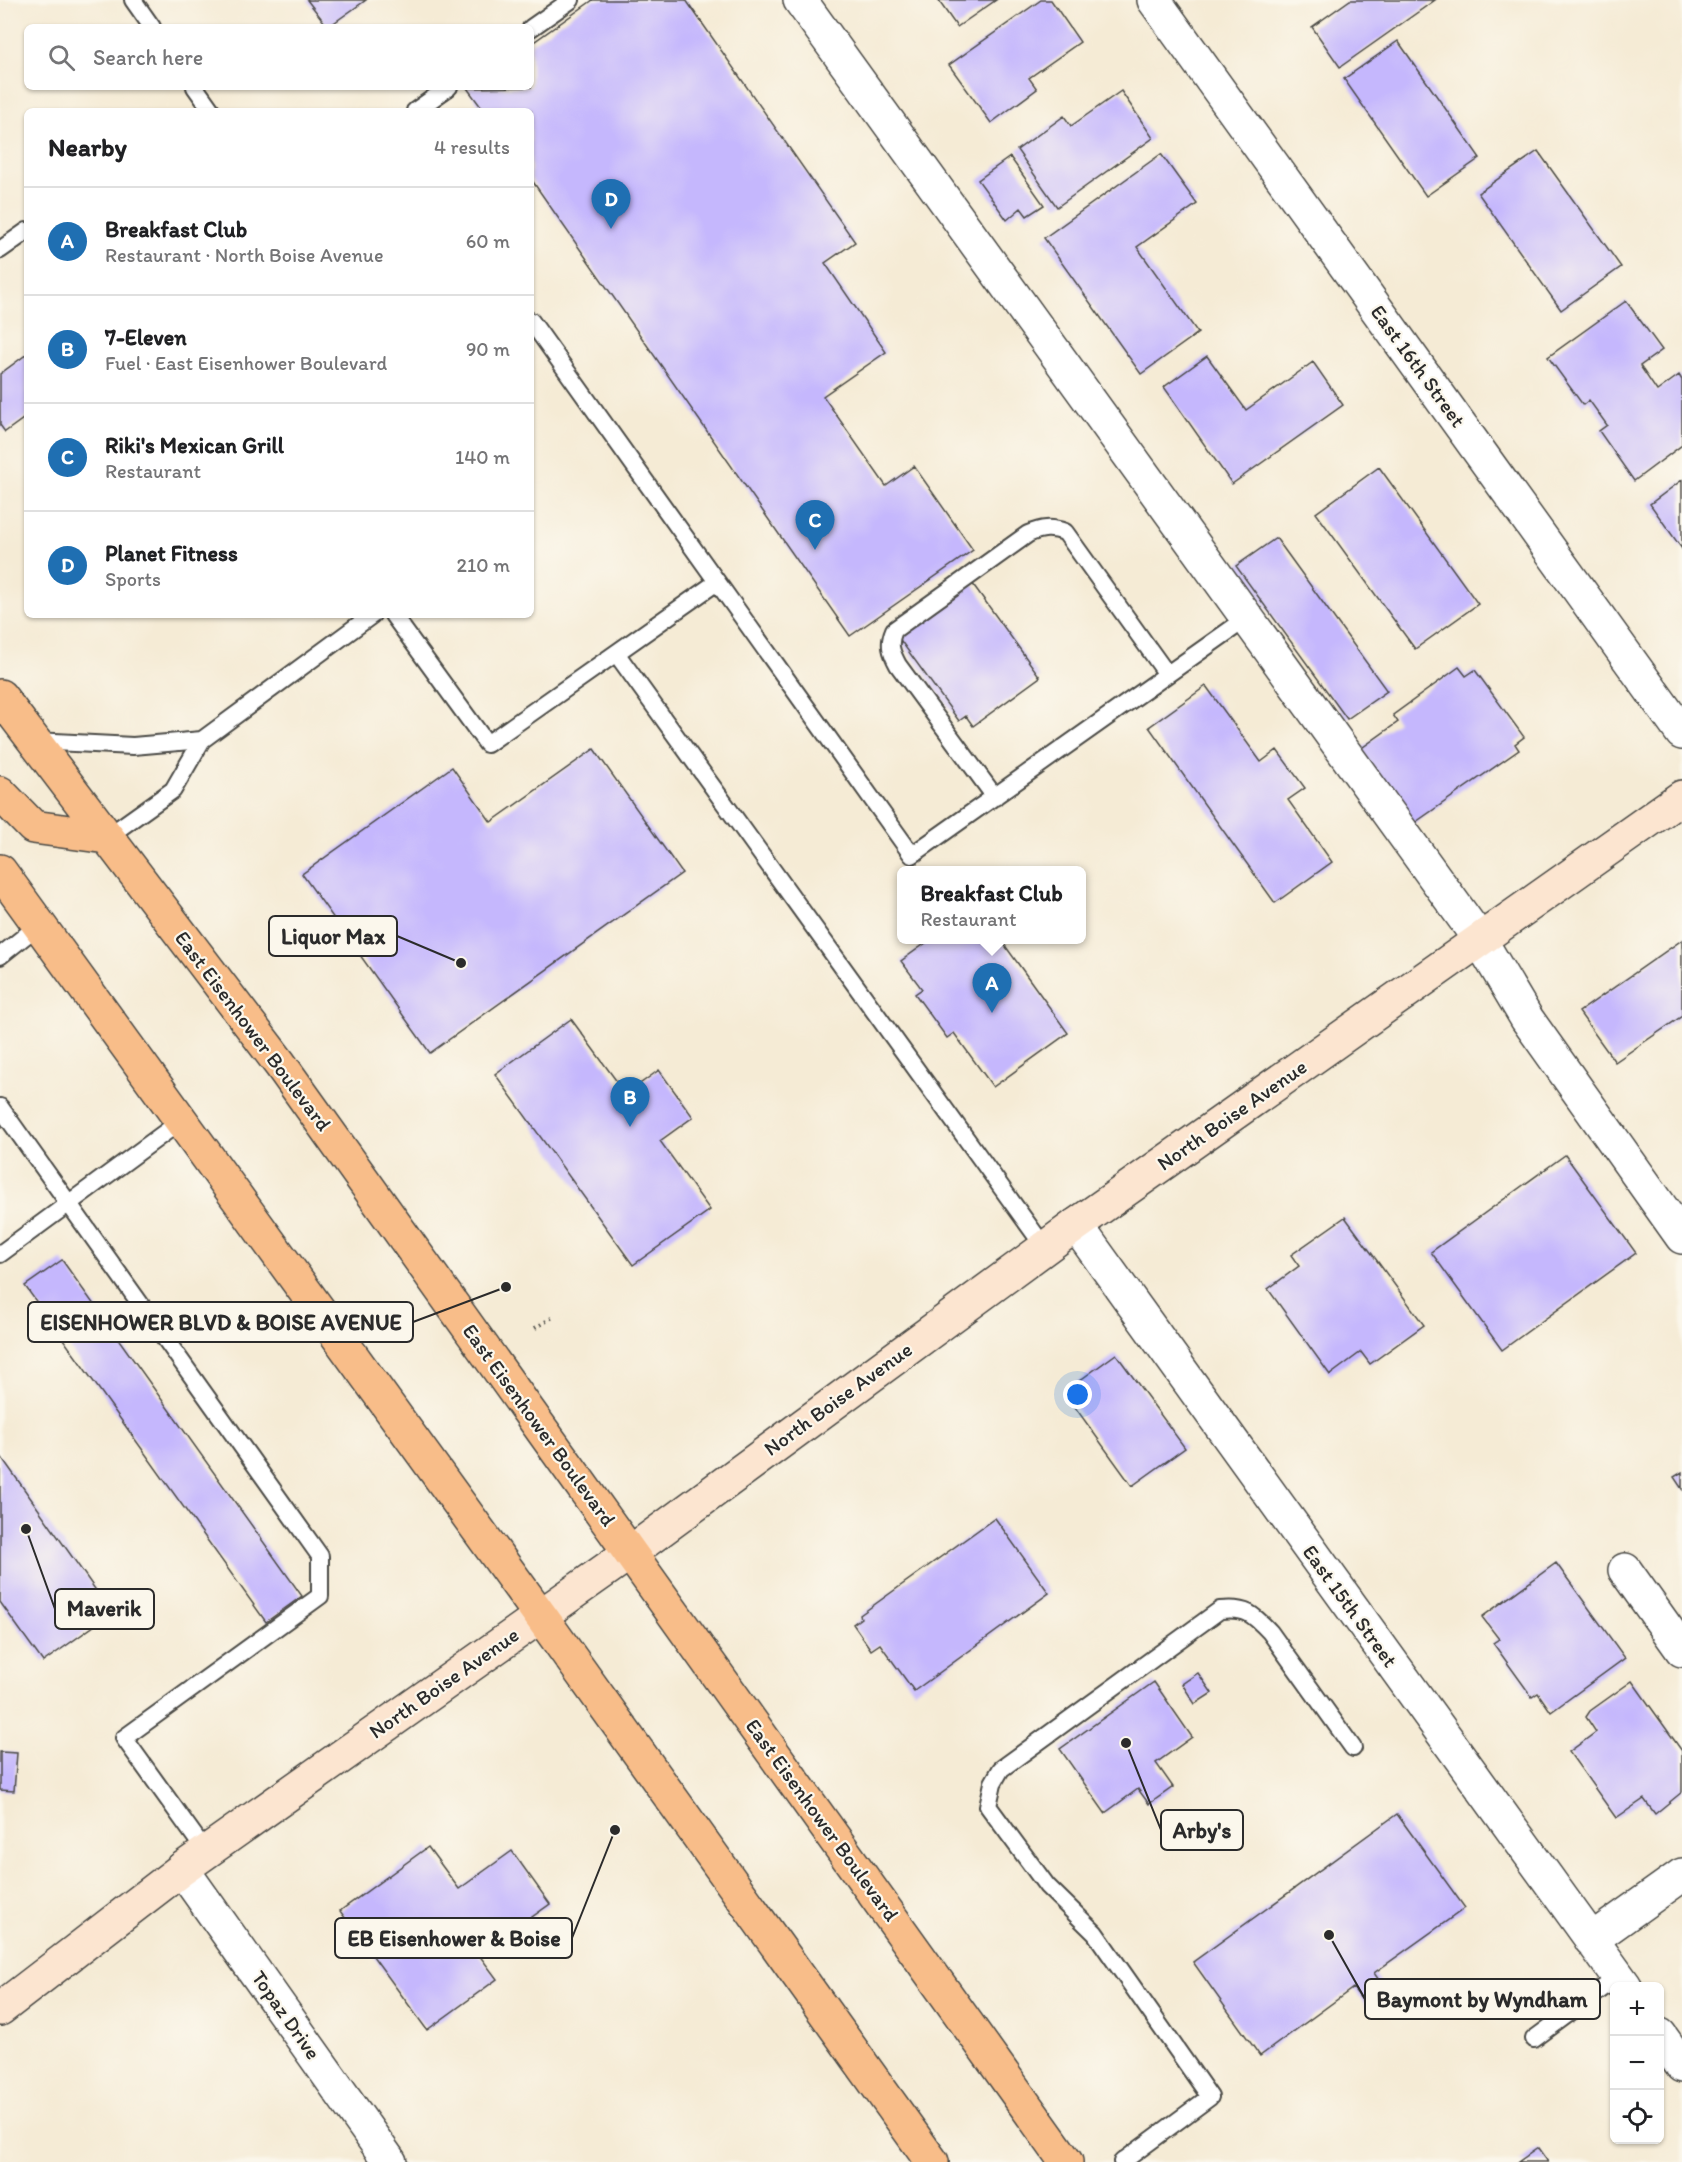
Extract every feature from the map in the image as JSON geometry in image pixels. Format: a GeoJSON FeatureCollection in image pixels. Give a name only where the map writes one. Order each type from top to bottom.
{"type":"FeatureCollection","features":[{"type":"Feature","properties":{"kind":"highway","name":"East Eisenhower Boulevard"},"geometry":{"type":"LineString","coordinates":[[0,696],[279,1064],[631,1552],[1066,2162]]}},
{"type":"Feature","properties":{"kind":"highway"},"geometry":{"type":"LineString","coordinates":[[0,794],[33,827],[107,837]]}},
{"type":"Feature","properties":{"kind":"highway"},"geometry":{"type":"LineString","coordinates":[[0,872],[540,1615],[932,2162]]}},
{"type":"Feature","properties":{"kind":"street"},"geometry":{"type":"LineString","coordinates":[[800,0],[1480,940],[1527,1019],[1682,1237]]}},
{"type":"Feature","properties":{"kind":"street","name":"East 16th Street"},"geometry":{"type":"LineString","coordinates":[[1154,0],[1682,733]]}},
{"type":"Feature","properties":{"kind":"street","name":"North Boise Avenue"},"geometry":{"type":"LineString","coordinates":[[0,2009],[194,1860],[631,1552],[1076,1225],[1682,797]]}},
{"type":"Feature","properties":{"kind":"street","name":"East 15th Street"},"geometry":{"type":"LineString","coordinates":[[1076,1225],[1622,1982]]}},
{"type":"Feature","properties":{"kind":"street"},"geometry":{"type":"LineString","coordinates":[[1625,1570],[1682,1650]]}},
{"type":"Feature","properties":{"kind":"street","name":"Topaz Drive"},"geometry":{"type":"LineString","coordinates":[[194,1860],[390,2162]]}},
{"type":"Feature","properties":{"kind":"street"},"geometry":{"type":"LineString","coordinates":[[1591,1940],[1682,1875]]}},
{"type":"Feature","properties":{"kind":"street"},"geometry":{"type":"LineString","coordinates":[[1660,2036],[1682,2066]]}},
{"type":"Feature","properties":{"kind":"lane"},"geometry":{"type":"LineString","coordinates":[[133,0],[150,24]]}},
{"type":"Feature","properties":{"kind":"lane"},"geometry":{"type":"LineString","coordinates":[[534,26],[571,0]]}},
{"type":"Feature","properties":{"kind":"lane"},"geometry":{"type":"LineString","coordinates":[[196,90],[206,108]]}},
{"type":"Feature","properties":{"kind":"lane"},"geometry":{"type":"LineString","coordinates":[[419,108],[445,90]]}},
{"type":"Feature","properties":{"kind":"lane"},"geometry":{"type":"LineString","coordinates":[[0,250],[24,233]]}},
{"type":"Feature","properties":{"kind":"lane"},"geometry":{"type":"LineString","coordinates":[[534,325],[912,855],[1247,618]]}},
{"type":"Feature","properties":{"kind":"lane"},"geometry":{"type":"LineString","coordinates":[[994,797],[898,665],[889,641],[894,630],[1028,534],[1047,528],[1065,532],[1167,674]]}},
{"type":"Feature","properties":{"kind":"lane"},"geometry":{"type":"LineString","coordinates":[[395,618],[487,744],[717,582]]}},
{"type":"Feature","properties":{"kind":"lane"},"geometry":{"type":"LineString","coordinates":[[107,837],[173,790],[202,740],[368,618]]}},
{"type":"Feature","properties":{"kind":"lane"},"geometry":{"type":"LineString","coordinates":[[616,653],[1045,1248]]}},
{"type":"Feature","properties":{"kind":"lane"},"geometry":{"type":"LineString","coordinates":[[34,741],[134,746],[202,740]]}},
{"type":"Feature","properties":{"kind":"lane"},"geometry":{"type":"LineString","coordinates":[[0,956],[39,925]]}},
{"type":"Feature","properties":{"kind":"lane"},"geometry":{"type":"LineString","coordinates":[[0,1107],[320,1556],[320,1596],[124,1738],[194,1860]]}},
{"type":"Feature","properties":{"kind":"lane"},"geometry":{"type":"LineString","coordinates":[[0,1254],[182,1120]]}},
{"type":"Feature","properties":{"kind":"lane"},"geometry":{"type":"LineString","coordinates":[[1122,2162],[1210,2097],[1095,1933],[1047,1886],[988,1806],[993,1784],[1001,1769],[1220,1610],[1239,1608],[1255,1616],[1270,1632],[1353,1748]]}},
{"type":"Feature","properties":{"kind":"lane"},"geometry":{"type":"LineString","coordinates":[[1534,2039],[1610,1990]]}},
{"type":"Feature","properties":{"kind":"path"},"geometry":{"type":"LineString","coordinates":[[536,1328],[554,1317]]}},
{"type":"Feature","properties":{"kind":"building"},"geometry":{"type":"Polygon","coordinates":[[[307,0],[366,0],[332,24],[326,24],[307,0]]]}},
{"type":"Feature","properties":{"kind":"building"},"geometry":{"type":"Polygon","coordinates":[[[593,0],[686,0],[855,242],[825,263],[886,352],[823,396],[886,486],[914,466],[973,550],[850,636],[534,183],[534,108],[482,108],[468,90],[534,90],[534,42],[593,0]]]}},
{"type":"Feature","properties":{"kind":"building"},"geometry":{"type":"Polygon","coordinates":[[[938,0],[996,0],[957,27],[938,0]]]}},
{"type":"Feature","properties":{"kind":"building"},"geometry":{"type":"Polygon","coordinates":[[[1041,0],[1051,0],[1080,42],[1029,78],[1037,89],[991,123],[949,65],[1041,0]]]}},
{"type":"Feature","properties":{"kind":"building"},"geometry":{"type":"Polygon","coordinates":[[[1350,0],[1435,0],[1340,67],[1312,27],[1350,0]]]}},
{"type":"Feature","properties":{"kind":"building"},"geometry":{"type":"Polygon","coordinates":[[[1398,41],[1480,158],[1426,196],[1344,79],[1398,41]]]}},
{"type":"Feature","properties":{"kind":"building"},"geometry":{"type":"Polygon","coordinates":[[[1121,91],[1153,138],[1057,207],[1017,150],[1064,116],[1071,126],[1121,91]]]}},
{"type":"Feature","properties":{"kind":"building"},"geometry":{"type":"Polygon","coordinates":[[[1538,151],[1621,267],[1561,310],[1478,193],[1538,151]]]}},
{"type":"Feature","properties":{"kind":"building"},"geometry":{"type":"Polygon","coordinates":[[[1161,154],[1197,204],[1137,247],[1198,333],[1141,374],[1044,238],[1161,154]]]}},
{"type":"Feature","properties":{"kind":"building"},"geometry":{"type":"Polygon","coordinates":[[[1010,157],[1044,205],[1027,216],[1021,208],[1007,220],[978,180],[1010,157]]]}},
{"type":"Feature","properties":{"kind":"building"},"geometry":{"type":"Polygon","coordinates":[[[1626,301],[1662,350],[1640,366],[1657,391],[1679,375],[1682,380],[1682,445],[1634,481],[1599,431],[1607,425],[1589,400],[1583,405],[1548,357],[1626,301]]]}},
{"type":"Feature","properties":{"kind":"building"},"geometry":{"type":"Polygon","coordinates":[[[24,356],[24,418],[5,432],[0,425],[0,374],[24,356]]]}},
{"type":"Feature","properties":{"kind":"building"},"geometry":{"type":"Polygon","coordinates":[[[1207,356],[1246,410],[1313,362],[1343,405],[1232,484],[1164,387],[1207,356]]]}},
{"type":"Feature","properties":{"kind":"building"},"geometry":{"type":"Polygon","coordinates":[[[1379,467],[1478,604],[1415,649],[1316,513],[1379,467]]]}},
{"type":"Feature","properties":{"kind":"building"},"geometry":{"type":"Polygon","coordinates":[[[1682,480],[1682,549],[1650,504],[1682,480]]]}},
{"type":"Feature","properties":{"kind":"building"},"geometry":{"type":"Polygon","coordinates":[[[1276,538],[1387,691],[1347,719],[1236,566],[1276,538]]]}},
{"type":"Feature","properties":{"kind":"building"},"geometry":{"type":"Polygon","coordinates":[[[972,583],[1040,677],[973,726],[966,716],[959,721],[898,637],[972,583]]]}},
{"type":"Feature","properties":{"kind":"building"},"geometry":{"type":"Polygon","coordinates":[[[1459,667],[1466,676],[1475,670],[1524,737],[1515,744],[1519,750],[1413,824],[1359,750],[1398,722],[1393,715],[1459,667]]]}},
{"type":"Feature","properties":{"kind":"building"},"geometry":{"type":"Polygon","coordinates":[[[1206,686],[1261,762],[1277,750],[1305,788],[1288,800],[1332,862],[1275,903],[1149,727],[1206,686]]]}},
{"type":"Feature","properties":{"kind":"building"},"geometry":{"type":"Polygon","coordinates":[[[594,749],[682,873],[430,1053],[302,874],[452,767],[491,822],[594,749]]]}},
{"type":"Feature","properties":{"kind":"building"},"geometry":{"type":"Polygon","coordinates":[[[1682,940],[1682,1016],[1615,1062],[1579,1012],[1682,940]]]}},
{"type":"Feature","properties":{"kind":"building"},"geometry":{"type":"Polygon","coordinates":[[[924,944],[1004,944],[1068,1033],[993,1087],[954,1033],[947,1038],[915,994],[922,989],[901,961],[924,944]]]}},
{"type":"Feature","properties":{"kind":"building"},"geometry":{"type":"Polygon","coordinates":[[[571,1019],[626,1094],[659,1070],[693,1117],[660,1141],[710,1210],[633,1265],[495,1074],[571,1019]]]}},
{"type":"Feature","properties":{"kind":"building"},"geometry":{"type":"Polygon","coordinates":[[[1565,1155],[1636,1253],[1502,1350],[1431,1252],[1565,1155]]]}},
{"type":"Feature","properties":{"kind":"building"},"geometry":{"type":"Polygon","coordinates":[[[1345,1217],[1424,1325],[1370,1364],[1361,1352],[1330,1375],[1268,1289],[1299,1266],[1291,1255],[1345,1217]]]}},
{"type":"Feature","properties":{"kind":"building"},"geometry":{"type":"Polygon","coordinates":[[[62,1260],[302,1596],[266,1622],[25,1286],[62,1260]]]}},
{"type":"Feature","properties":{"kind":"building"},"geometry":{"type":"Polygon","coordinates":[[[1116,1354],[1185,1448],[1132,1486],[1064,1392],[1116,1354]]]}},
{"type":"Feature","properties":{"kind":"building"},"geometry":{"type":"Polygon","coordinates":[[[0,1455],[112,1613],[43,1662],[0,1602],[0,1455]]]}},
{"type":"Feature","properties":{"kind":"building"},"geometry":{"type":"Polygon","coordinates":[[[1682,1472],[1682,1489],[1674,1477],[1682,1472]]]}},
{"type":"Feature","properties":{"kind":"building"},"geometry":{"type":"Polygon","coordinates":[[[995,1518],[1049,1593],[914,1691],[880,1644],[871,1650],[853,1624],[861,1618],[860,1615],[995,1518]]]}},
{"type":"Feature","properties":{"kind":"building"},"geometry":{"type":"Polygon","coordinates":[[[1556,1563],[1625,1658],[1551,1712],[1538,1693],[1532,1697],[1493,1643],[1499,1639],[1482,1617],[1556,1563]]]}},
{"type":"Feature","properties":{"kind":"building"},"geometry":{"type":"Polygon","coordinates":[[[1198,1673],[1212,1693],[1195,1704],[1182,1684],[1198,1673]]]}},
{"type":"Feature","properties":{"kind":"building"},"geometry":{"type":"Polygon","coordinates":[[[1632,1681],[1682,1751],[1682,1792],[1655,1814],[1644,1799],[1616,1818],[1569,1752],[1596,1732],[1586,1717],[1590,1711],[1632,1681]]]}},
{"type":"Feature","properties":{"kind":"building"},"geometry":{"type":"Polygon","coordinates":[[[1154,1682],[1192,1737],[1156,1763],[1173,1787],[1149,1804],[1138,1789],[1105,1813],[1060,1749],[1154,1682]]]}},
{"type":"Feature","properties":{"kind":"building"},"geometry":{"type":"Polygon","coordinates":[[[0,1752],[17,1753],[14,1791],[0,1790],[0,1752]]]}},
{"type":"Feature","properties":{"kind":"building"},"geometry":{"type":"Polygon","coordinates":[[[1397,1814],[1465,1908],[1374,1973],[1390,1996],[1369,2010],[1353,1988],[1260,2056],[1193,1962],[1397,1814]]]}},
{"type":"Feature","properties":{"kind":"building"},"geometry":{"type":"Polygon","coordinates":[[[428,1847],[459,1889],[512,1851],[550,1904],[479,1955],[497,1979],[427,2030],[340,1911],[428,1847]]]}},
{"type":"Feature","properties":{"kind":"building"},"geometry":{"type":"Polygon","coordinates":[[[1538,2148],[1548,2162],[1518,2162],[1538,2148]]]}},
{"type":"Feature","properties":{"kind":"place","name":"Planet Fitness"},"geometry":{"type":"Point","coordinates":[611,229]}},
{"type":"Feature","properties":{"kind":"place","name":"Riki's Mexican Grill"},"geometry":{"type":"Point","coordinates":[815,550]}},
{"type":"Feature","properties":{"kind":"place","name":"Liquor Max"},"geometry":{"type":"Point","coordinates":[461,963]}},
{"type":"Feature","properties":{"kind":"place","name":"Breakfast Club"},"geometry":{"type":"Point","coordinates":[992,1013]}},
{"type":"Feature","properties":{"kind":"place","name":"7-Eleven"},"geometry":{"type":"Point","coordinates":[630,1127]}},
{"type":"Feature","properties":{"kind":"place","name":"EISENHOWER BLVD & BOISE AVENUE"},"geometry":{"type":"Point","coordinates":[506,1287]}},
{"type":"Feature","properties":{"kind":"place","name":"Maverik"},"geometry":{"type":"Point","coordinates":[26,1529]}},
{"type":"Feature","properties":{"kind":"place","name":"Arby's"},"geometry":{"type":"Point","coordinates":[1126,1743]}},
{"type":"Feature","properties":{"kind":"place","name":"EB Eisenhower & Boise"},"geometry":{"type":"Point","coordinates":[615,1830]}},
{"type":"Feature","properties":{"kind":"place","name":"Baymont by Wyndham"},"geometry":{"type":"Point","coordinates":[1329,1935]}}]}
